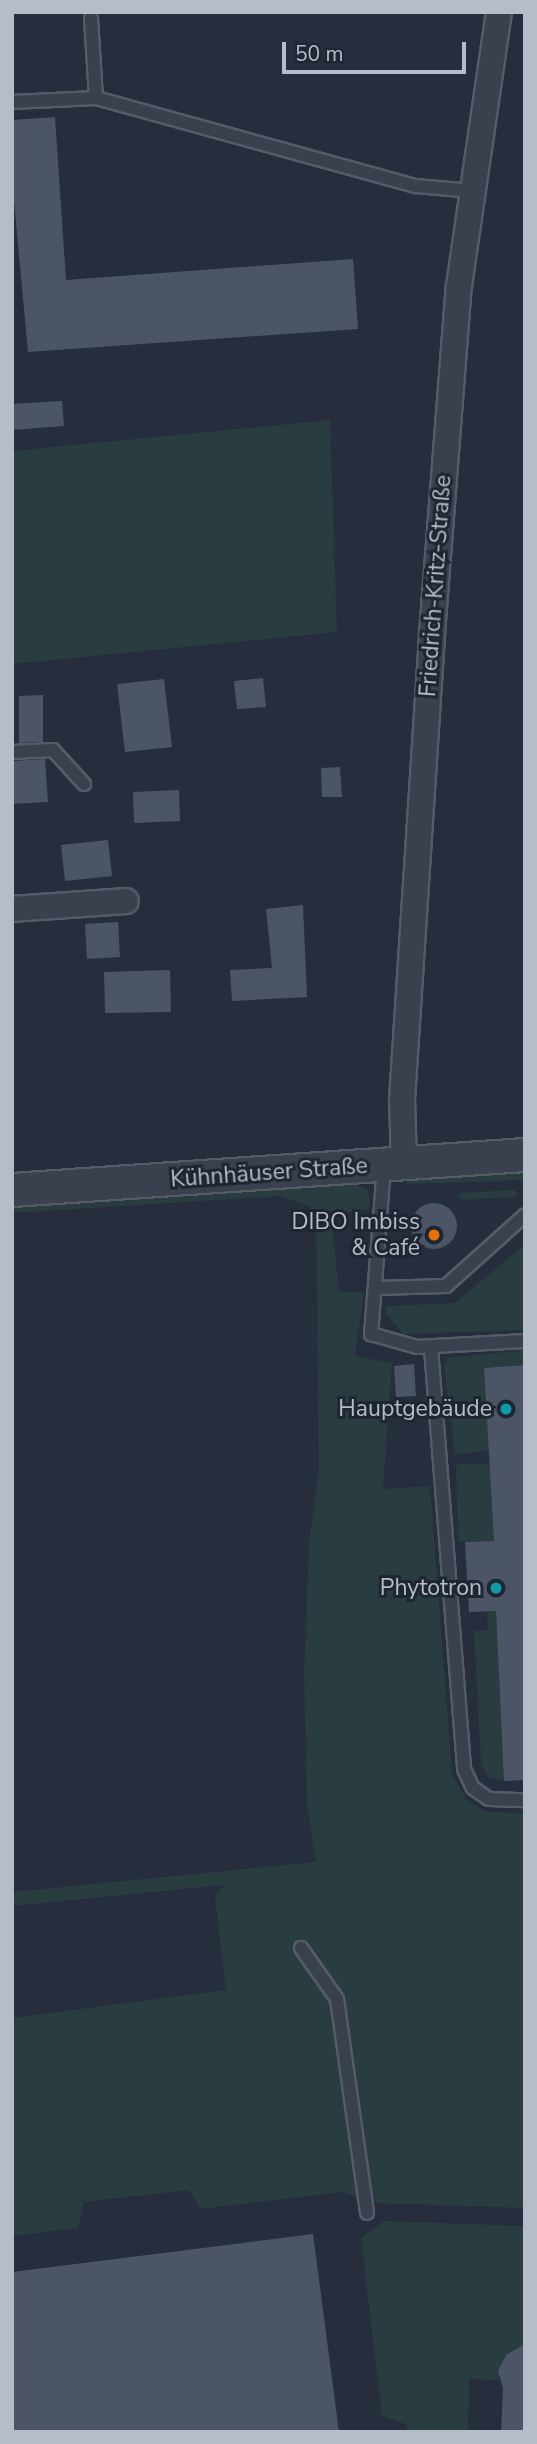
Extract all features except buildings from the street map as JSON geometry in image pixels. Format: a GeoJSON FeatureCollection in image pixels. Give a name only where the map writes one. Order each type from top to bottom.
{"type":"FeatureCollection","features":[{"type":"Feature","properties":{"kind":"street","name":"Friedrich-Kritz-Straße"},"geometry":{"type":"LineString","coordinates":[[394,1164],[402,1100],[432,634],[459,286],[499,12]]}},
{"type":"Feature","properties":{"kind":"street"},"geometry":{"type":"LineString","coordinates":[[12,909],[127,901]]}},
{"type":"Feature","properties":{"kind":"street","name":"Kühnhäuser Straße"},"geometry":{"type":"LineString","coordinates":[[12,1190],[525,1155]]}},
{"type":"Feature","properties":{"kind":"lane"},"geometry":{"type":"LineString","coordinates":[[91,18],[96,98]]}},
{"type":"Feature","properties":{"kind":"lane"},"geometry":{"type":"LineString","coordinates":[[12,102],[96,98],[416,186],[472,191]]}},
{"type":"Feature","properties":{"kind":"lane"},"geometry":{"type":"LineString","coordinates":[[12,752],[53,750],[85,784]]}},
{"type":"Feature","properties":{"kind":"lane"},"geometry":{"type":"LineString","coordinates":[[394,1164],[371,1334],[430,1348],[525,1341]]}},
{"type":"Feature","properties":{"kind":"lane"},"geometry":{"type":"LineString","coordinates":[[377,1288],[446,1286],[525,1214]]}},
{"type":"Feature","properties":{"kind":"lane"},"geometry":{"type":"LineString","coordinates":[[430,1348],[464,1769],[473,1788],[489,1799],[525,1800]]}},
{"type":"Feature","properties":{"kind":"lane"},"geometry":{"type":"LineString","coordinates":[[300,1948],[337,1998],[367,2213]]}},
{"type":"Feature","properties":{"kind":"green space"},"geometry":{"type":"Polygon","coordinates":[[[330,420],[337,632],[12,664],[12,451],[330,420]]]}},
{"type":"Feature","properties":{"kind":"green space"},"geometry":{"type":"Polygon","coordinates":[[[525,1169],[525,1180],[406,1184],[408,1178],[525,1169]]]}},
{"type":"Feature","properties":{"kind":"green space"},"geometry":{"type":"Polygon","coordinates":[[[353,1184],[368,1190],[370,1208],[331,1216],[339,1291],[364,1293],[355,1356],[392,1363],[383,1489],[430,1486],[452,1773],[466,1799],[485,1811],[525,1814],[525,2208],[376,2203],[342,2192],[200,2209],[189,2190],[84,2202],[78,2228],[12,2236],[12,2018],[226,1990],[215,1897],[224,1885],[12,1906],[12,1892],[316,1862],[307,1804],[304,1676],[309,1543],[319,1467],[316,1218],[309,1206],[281,1196],[12,1213],[12,1207],[353,1184]]]}},
{"type":"Feature","properties":{"kind":"green space"},"geometry":{"type":"Polygon","coordinates":[[[516,1190],[517,1197],[460,1200],[459,1193],[516,1190]]]}},
{"type":"Feature","properties":{"kind":"green space"},"geometry":{"type":"Polygon","coordinates":[[[525,1244],[525,1330],[403,1334],[386,1313],[386,1306],[455,1303],[525,1244]]]}},
{"type":"Feature","properties":{"kind":"green space"},"geometry":{"type":"Polygon","coordinates":[[[525,1350],[525,1365],[484,1368],[489,1450],[455,1455],[444,1366],[447,1358],[525,1350]]]}},
{"type":"Feature","properties":{"kind":"green space"},"geometry":{"type":"Polygon","coordinates":[[[456,1464],[489,1464],[492,1508],[525,1506],[525,1540],[458,1542],[456,1464]]]}},
{"type":"Feature","properties":{"kind":"green space"},"geometry":{"type":"Polygon","coordinates":[[[496,1611],[504,1781],[488,1777],[481,1764],[474,1631],[488,1630],[487,1612],[496,1611]]]}},
{"type":"Feature","properties":{"kind":"green space"},"geometry":{"type":"Polygon","coordinates":[[[384,2221],[525,2226],[525,2349],[506,2355],[499,2380],[469,2379],[468,2432],[408,2432],[406,2424],[382,2416],[361,2238],[384,2221]]]}},
{"type":"Feature","properties":{"kind":"place","name":"DIBO Imbiss & Café"},"geometry":{"type":"Point","coordinates":[434,1235]}},
{"type":"Feature","properties":{"kind":"place","name":"Hauptgebäude"},"geometry":{"type":"Point","coordinates":[506,1409]}},
{"type":"Feature","properties":{"kind":"place","name":"Phytotron"},"geometry":{"type":"Point","coordinates":[496,1588]}}]}
